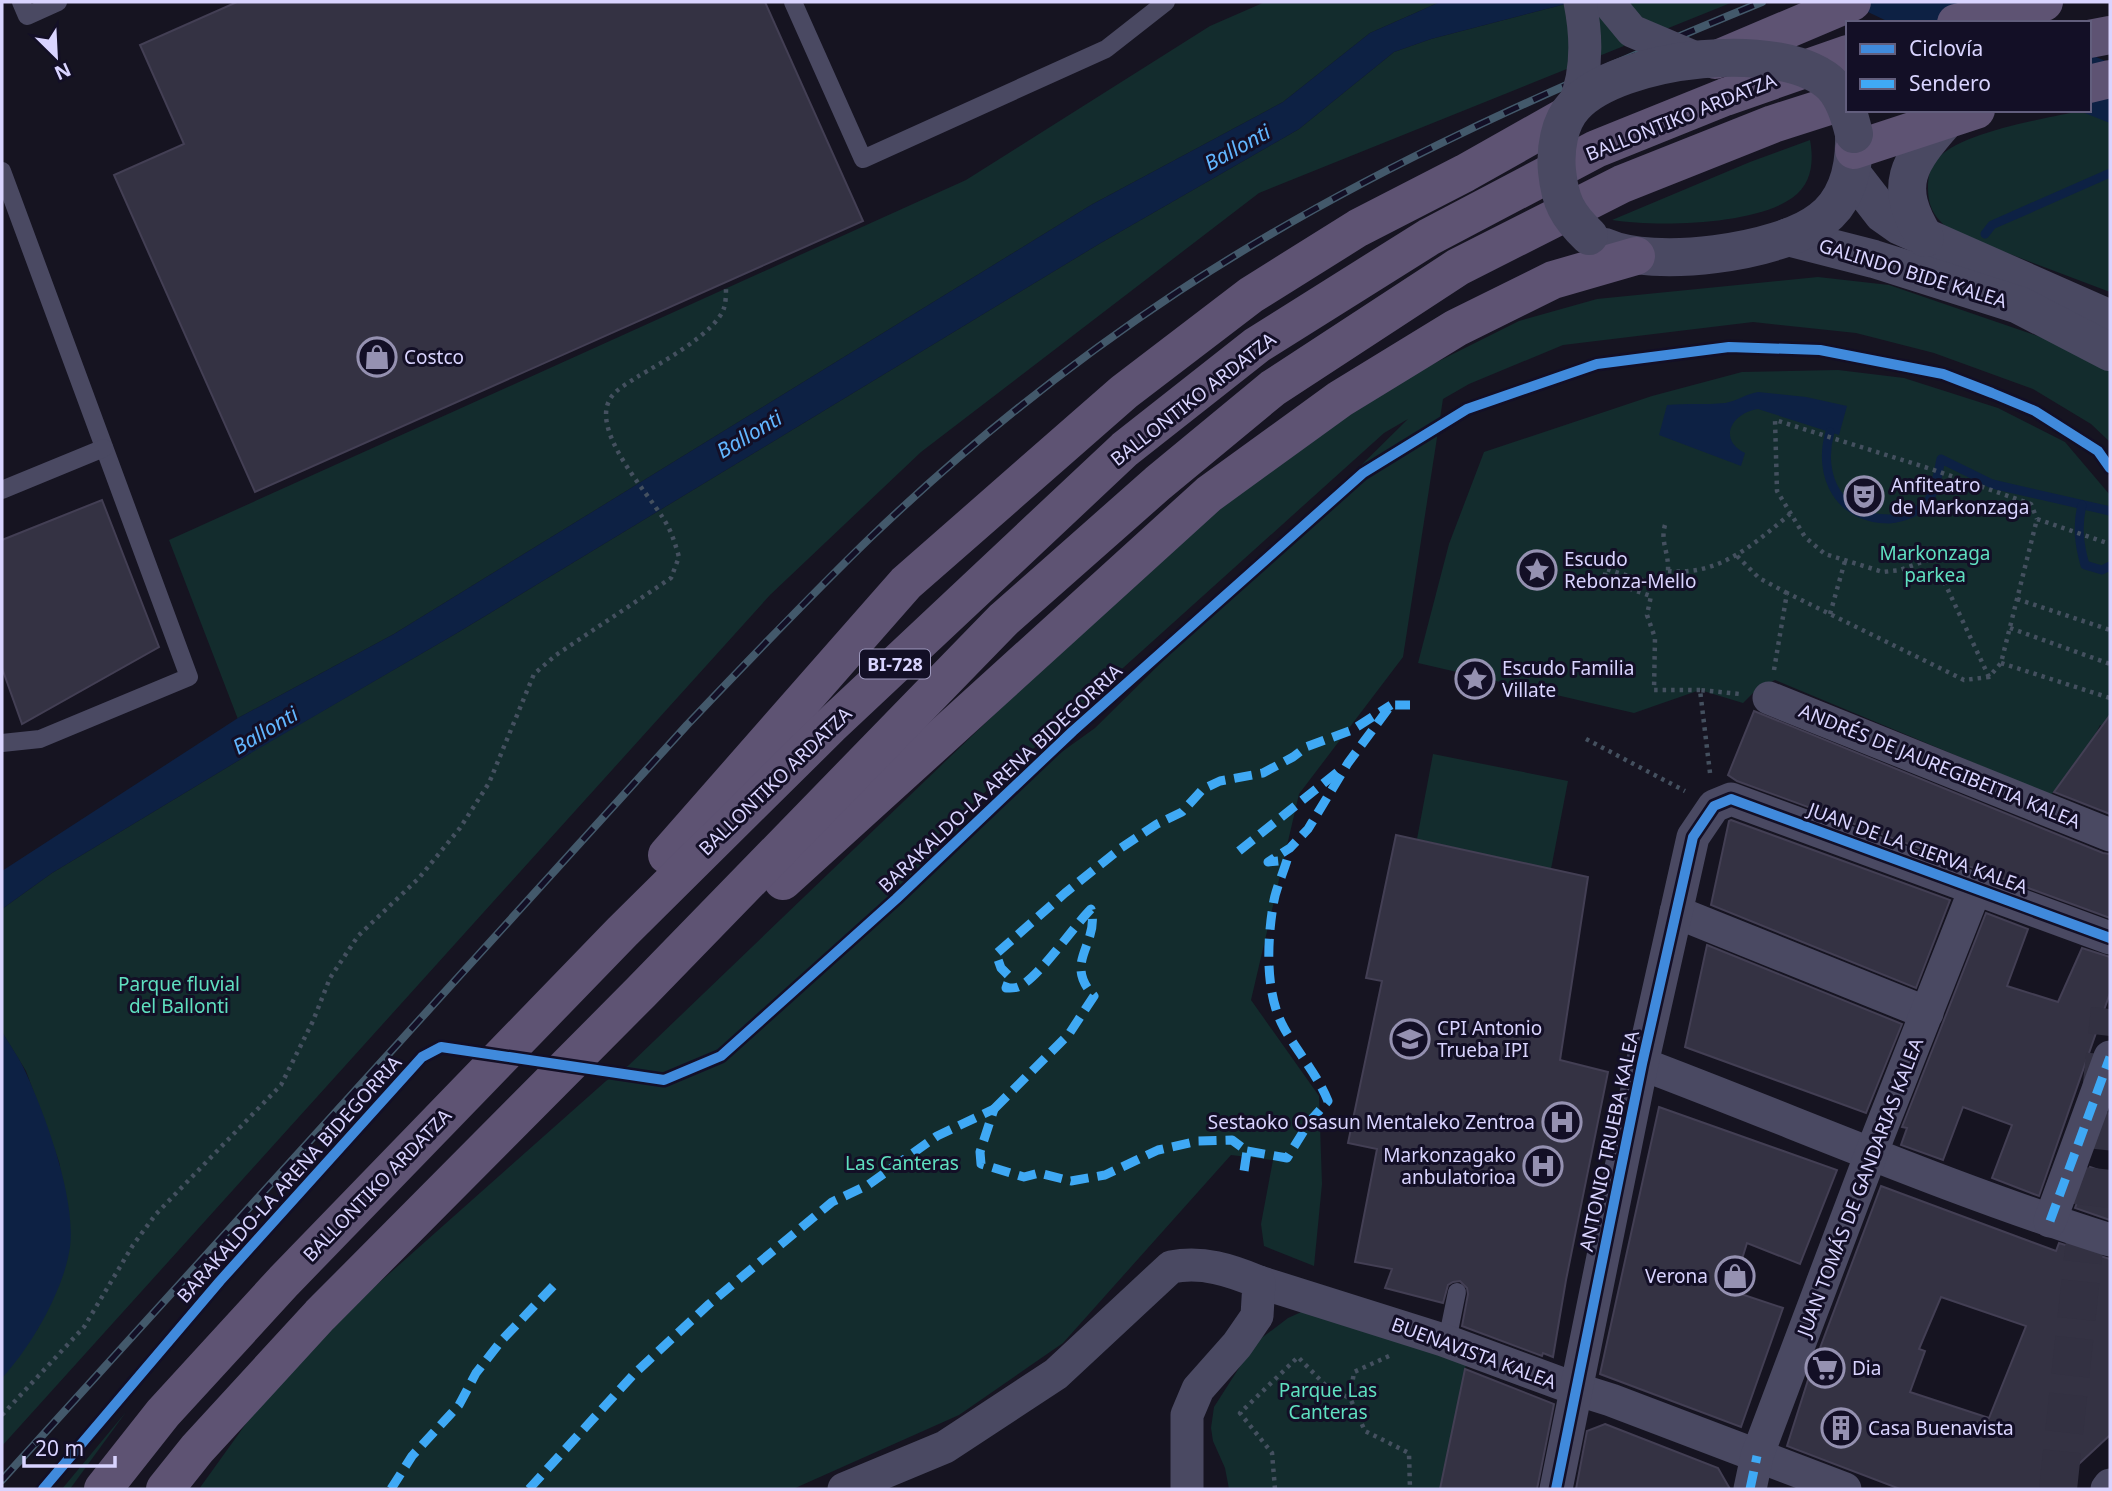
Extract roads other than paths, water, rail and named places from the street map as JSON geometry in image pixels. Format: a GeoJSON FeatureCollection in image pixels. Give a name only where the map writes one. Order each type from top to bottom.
{"type":"FeatureCollection","features":[{"type":"Feature","properties":{"kind":"main road"},"geometry":{"type":"LineString","coordinates":[[1707,59],[1852,2]]}},
{"type":"Feature","properties":{"kind":"main road"},"geometry":{"type":"LineString","coordinates":[[1964,21],[2044,2]]}},
{"type":"Feature","properties":{"kind":"main road"},"geometry":{"type":"LineString","coordinates":[[2091,39],[2110,35]]}},
{"type":"Feature","properties":{"kind":"main road","name":"BALLONTIKO ARDATZA"},"geometry":{"type":"LineString","coordinates":[[103,1489],[163,1413],[284,1281],[622,932],[830,726],[1125,449],[1257,345],[1429,237],[1596,149],[1725,97],[1846,55]]}},
{"type":"Feature","properties":{"kind":"main road"},"geometry":{"type":"LineString","coordinates":[[2091,84],[2110,79]]}},
{"type":"Feature","properties":{"kind":"main road"},"geometry":{"type":"LineString","coordinates":[[622,932],[642,883],[906,583],[1124,392],[1251,295],[1358,228],[1465,173],[1570,111]]}},
{"type":"Feature","properties":{"kind":"main road","name":"BALLONTIKO ARDATZA"},"geometry":{"type":"LineString","coordinates":[[165,1489],[197,1448],[320,1315],[641,992],[1003,620],[1158,483],[1273,388],[1458,267],[1622,184],[1773,124],[1852,139],[1961,115]]}},
{"type":"Feature","properties":{"kind":"main road"},"geometry":{"type":"LineString","coordinates":[[641,992],[779,884],[1220,486],[1340,399],[1456,328],[1553,280],[1636,256]]}},
{"type":"Feature","properties":{"kind":"street"},"geometry":{"type":"LineString","coordinates":[[1580,2],[1585,26],[1582,85],[1559,141],[1556,164],[1561,197],[1571,217],[1602,246],[1617,253],[1636,256],[1689,257],[1748,249],[1788,237],[1821,220],[1843,194],[1852,139]]}},
{"type":"Feature","properties":{"kind":"street"},"geometry":{"type":"LineString","coordinates":[[1608,2],[1632,31],[1707,59]]}},
{"type":"Feature","properties":{"kind":"street","name":"GALINDO BIDE KALEA"},"geometry":{"type":"LineString","coordinates":[[1570,111],[1589,93],[1618,76],[1707,59],[1759,58],[1803,66],[1823,77],[1841,96],[1846,107]]}},
{"type":"Feature","properties":{"kind":"street","name":"GALINDO BIDE KALEA"},"geometry":{"type":"LineString","coordinates":[[1848,112],[1852,139],[1883,214],[1925,238],[2110,319]]}},
{"type":"Feature","properties":{"kind":"street"},"geometry":{"type":"LineString","coordinates":[[1925,238],[1912,217],[1906,178],[1918,153],[1961,115]]}},
{"type":"Feature","properties":{"kind":"street","name":"GALINDO BIDE KALEA"},"geometry":{"type":"LineString","coordinates":[[1788,237],[1874,258],[2019,305],[2110,352]]}},
{"type":"Feature","properties":{"kind":"street"},"geometry":{"type":"LineString","coordinates":[[2019,305],[2110,338]]}},
{"type":"Feature","properties":{"kind":"street","name":"ANDRÉS DE JAUREGIBEITIA KALEA"},"geometry":{"type":"LineString","coordinates":[[1769,698],[2110,835]]}},
{"type":"Feature","properties":{"kind":"street","name":"JUAN DE LA CIERVA KALEA"},"geometry":{"type":"LineString","coordinates":[[1714,806],[1731,799],[2110,938]]}},
{"type":"Feature","properties":{"kind":"street","name":"ANTONIO TRUEBA KALEA"},"geometry":{"type":"LineString","coordinates":[[1556,1489],[1642,1064],[1693,837],[1714,806]]}},
{"type":"Feature","properties":{"kind":"street","name":"JUAN TOMÁS DE GANDARIAS KALEA"},"geometry":{"type":"LineString","coordinates":[[1751,1489],[1757,1456],[1976,887]]}},
{"type":"Feature","properties":{"kind":"street"},"geometry":{"type":"LineString","coordinates":[[1676,912],[1927,1013]]}},
{"type":"Feature","properties":{"kind":"street"},"geometry":{"type":"LineString","coordinates":[[2050,1221],[2110,1057]]}},
{"type":"Feature","properties":{"kind":"street"},"geometry":{"type":"LineString","coordinates":[[1642,1064],[1871,1154],[2050,1221],[2110,1240]]}},
{"type":"Feature","properties":{"kind":"street","name":"BUENAVISTA KALEA"},"geometry":{"type":"LineString","coordinates":[[844,1489],[945,1447],[1056,1374],[1171,1267],[1188,1264],[1227,1269],[1259,1282],[1447,1341],[1845,1489]]}},
{"type":"Feature","properties":{"kind":"street"},"geometry":{"type":"LineString","coordinates":[[1187,1489],[1188,1415],[1198,1389],[1237,1345],[1257,1316],[1259,1282]]}},
{"type":"Feature","properties":{"kind":"street"},"geometry":{"type":"LineString","coordinates":[[2107,1489],[2110,1485]]}},
{"type":"Feature","properties":{"kind":"lane"},"geometry":{"type":"LineString","coordinates":[[21,2],[27,16],[58,2]]}},
{"type":"Feature","properties":{"kind":"lane"},"geometry":{"type":"LineString","coordinates":[[793,2],[863,159],[1106,49],[1166,2]]}},
{"type":"Feature","properties":{"kind":"lane"},"geometry":{"type":"LineString","coordinates":[[2,171],[189,677],[40,739],[2,743]]}},
{"type":"Feature","properties":{"kind":"lane"},"geometry":{"type":"LineString","coordinates":[[2,490],[104,449]]}},
{"type":"Feature","properties":{"kind":"lane"},"geometry":{"type":"LineString","coordinates":[[1447,1341],[1457,1292]]}},
{"type":"Feature","properties":{"kind":"water","name":"Ballonti"},"geometry":{"type":"Polygon","coordinates":[[[1440,2],[1573,2],[1431,39],[1394,52],[1299,129],[1099,244],[457,633],[251,753],[52,873],[2,909],[2,871],[238,718],[394,634],[1091,205],[1283,102],[1370,33],[1440,2]]]}},
{"type":"Feature","properties":{"kind":"water"},"geometry":{"type":"Polygon","coordinates":[[[1847,2],[1970,2],[2013,21],[1887,21],[1847,2]]]}},
{"type":"Feature","properties":{"kind":"water"},"geometry":{"type":"Polygon","coordinates":[[[2091,55],[2110,63],[2110,123],[2082,112],[2091,112],[2091,55]]]}},
{"type":"Feature","properties":{"kind":"water"},"geometry":{"type":"Polygon","coordinates":[[[1758,392],[1806,397],[1847,406],[1839,435],[1758,409],[1749,411],[1731,427],[1732,441],[1745,453],[1741,466],[1659,435],[1667,405],[1725,403],[1758,392]]]}},
{"type":"Feature","properties":{"kind":"water"},"geometry":{"type":"Polygon","coordinates":[[[2,1032],[24,1068],[50,1134],[64,1182],[71,1227],[67,1264],[45,1317],[2,1378],[2,1032]]]}},
{"type":"Feature","properties":{"kind":"waterway"},"geometry":{"type":"LineString","coordinates":[[1985,234],[1992,225],[2110,173]]}},
{"type":"Feature","properties":{"kind":"waterway"},"geometry":{"type":"LineString","coordinates":[[1830,432],[1827,465],[1836,492],[1857,512],[1872,517],[1900,517],[1924,505],[1933,492],[1941,459],[1992,484],[2110,511]]}},
{"type":"Feature","properties":{"kind":"waterway"},"geometry":{"type":"LineString","coordinates":[[2082,505],[2079,535],[2085,565],[2102,570],[2110,566]]}},
{"type":"Feature","properties":{"kind":"tunnel"},"geometry":{"type":"LineString","coordinates":[[2058,1489],[2110,1009]]}},
{"type":"Feature","properties":{"kind":"railway"},"geometry":{"type":"LineString","coordinates":[[2,1480],[687,725],[871,537],[1019,407],[1098,347],[1179,291],[1248,247],[1319,207],[1464,132],[1612,65],[1762,2]]}},
{"type":"Feature","properties":{"kind":"place","name":"Costco"},"geometry":{"type":"Point","coordinates":[377,357]}},
{"type":"Feature","properties":{"kind":"place","name":"Anfiteatro de Markonzaga"},"geometry":{"type":"Point","coordinates":[1864,496]}},
{"type":"Feature","properties":{"kind":"place","name":"Escudo Rebonza-Mello"},"geometry":{"type":"Point","coordinates":[1537,570]}},
{"type":"Feature","properties":{"kind":"place","name":"Escudo Familia Villate"},"geometry":{"type":"Point","coordinates":[1475,679]}},
{"type":"Feature","properties":{"kind":"place","name":"CPI Antonio Trueba IPI"},"geometry":{"type":"Point","coordinates":[1410,1039]}},
{"type":"Feature","properties":{"kind":"place","name":"Sestaoko Osasun Mentaleko Zentroa"},"geometry":{"type":"Point","coordinates":[1562,1122]}},
{"type":"Feature","properties":{"kind":"place","name":"Markonzagako anbulatorioa"},"geometry":{"type":"Point","coordinates":[1543,1166]}},
{"type":"Feature","properties":{"kind":"place","name":"Verona"},"geometry":{"type":"Point","coordinates":[1735,1276]}},
{"type":"Feature","properties":{"kind":"place","name":"Dia"},"geometry":{"type":"Point","coordinates":[1825,1368]}},
{"type":"Feature","properties":{"kind":"place","name":"Casa Buenavista"},"geometry":{"type":"Point","coordinates":[1841,1428]}},
{"type":"Feature","properties":{"kind":"park label","name":"Markonzaga parkea"},"geometry":{"type":"Point","coordinates":[1935,564]}},
{"type":"Feature","properties":{"kind":"park label","name":"Parque fluvial del Ballonti"},"geometry":{"type":"Point","coordinates":[179,995]}},
{"type":"Feature","properties":{"kind":"park label","name":"Las Canteras"},"geometry":{"type":"Point","coordinates":[902,1163]}},
{"type":"Feature","properties":{"kind":"park label","name":"Parque Las Canteras"},"geometry":{"type":"Point","coordinates":[1328,1401]}}]}
